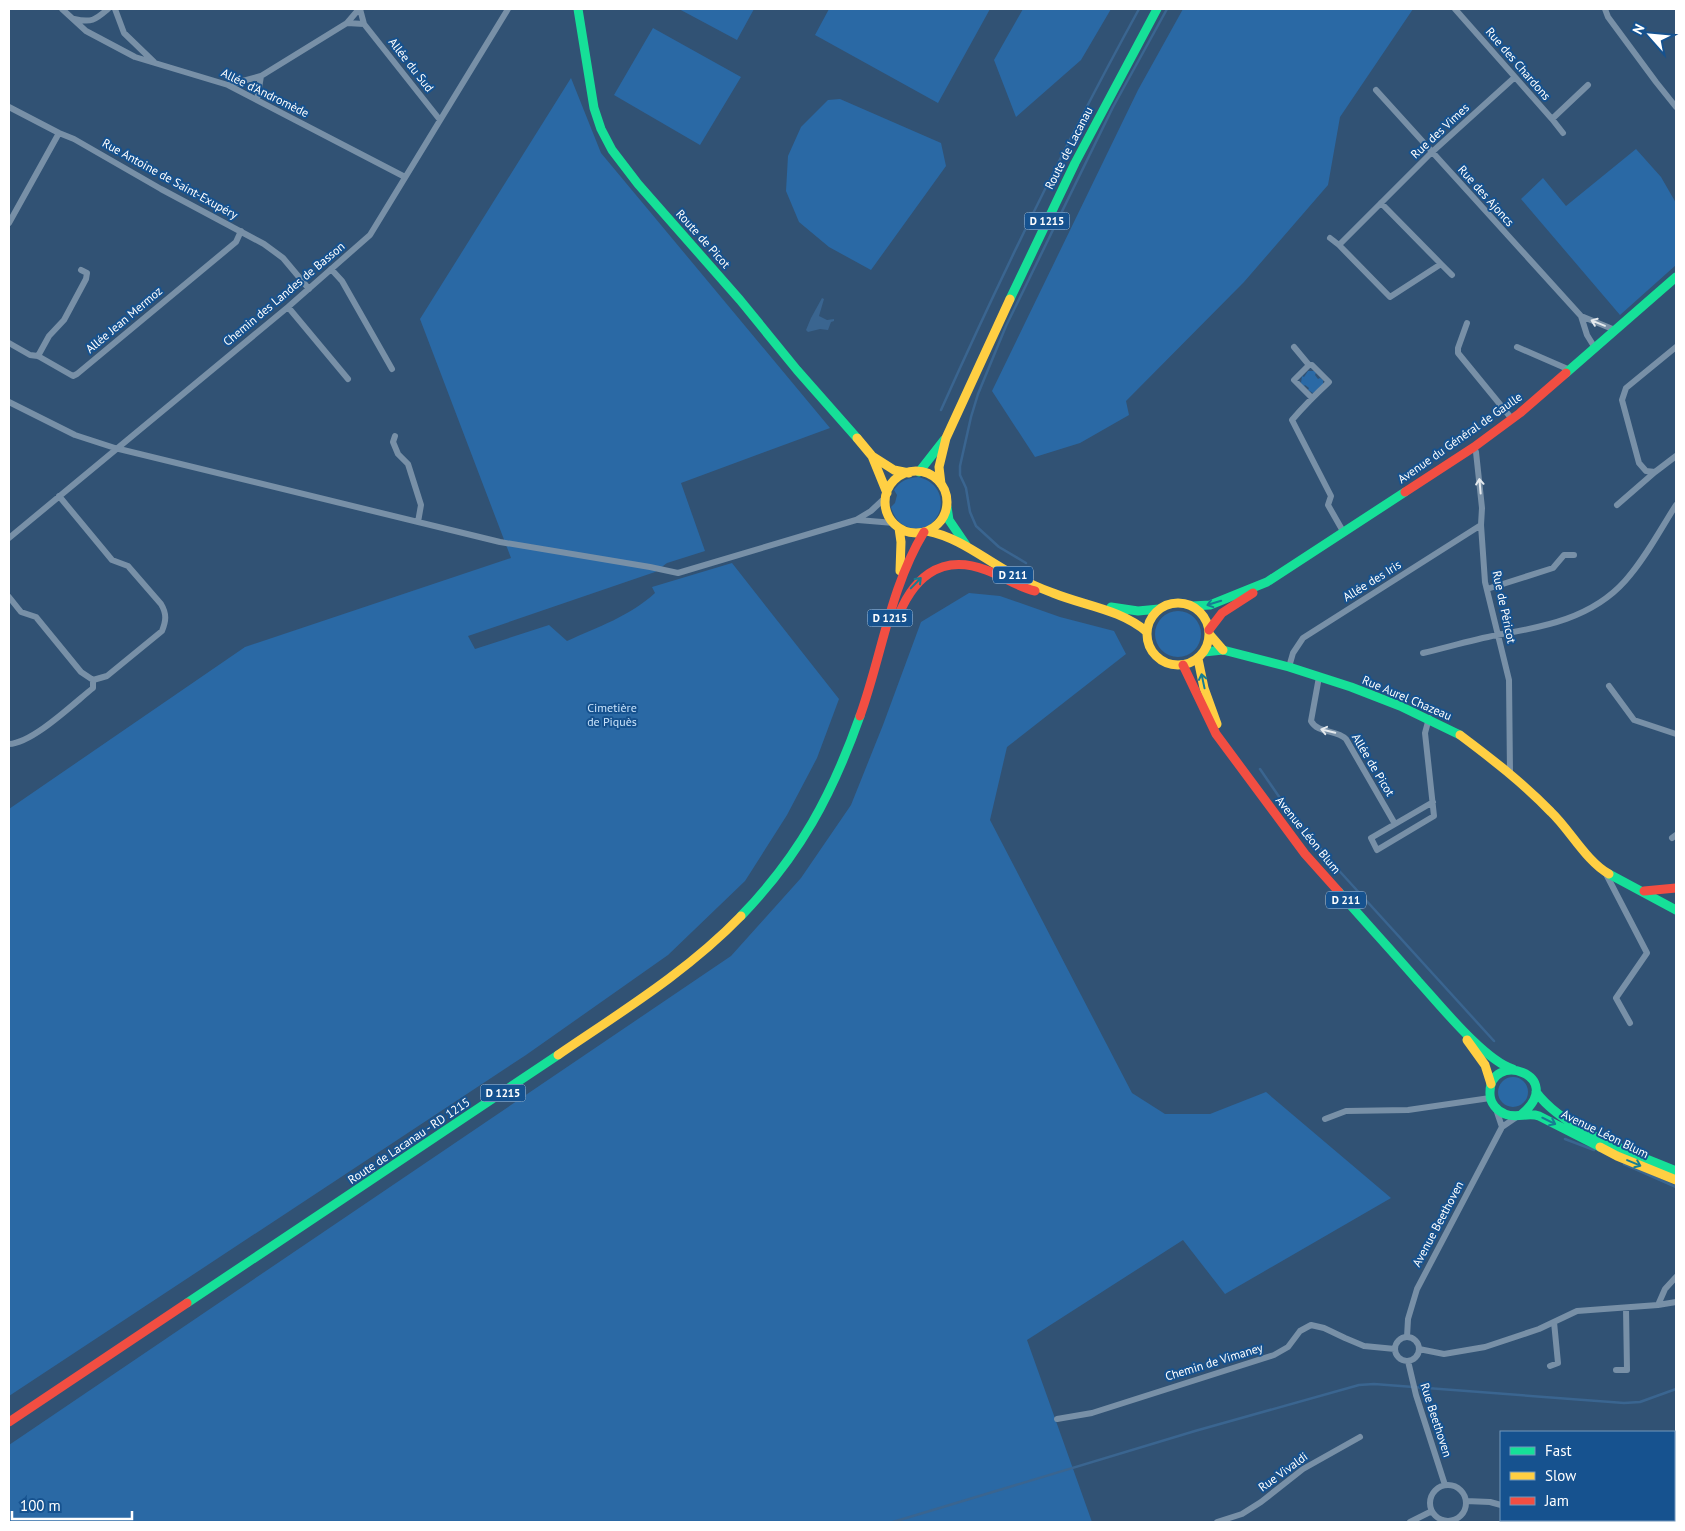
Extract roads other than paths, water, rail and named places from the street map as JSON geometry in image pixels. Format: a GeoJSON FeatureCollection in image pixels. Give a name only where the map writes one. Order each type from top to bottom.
{"type":"FeatureCollection","features":[{"type":"Feature","properties":{"kind":"main road","name":"Route de Picot"},"geometry":{"type":"LineString","coordinates":[[578,9],[594,108],[600,129],[612,150],[638,184],[740,300],[803,377],[872,456],[881,474],[887,495]]}},
{"type":"Feature","properties":{"kind":"main road","name":"Route de Lacanau"},"geometry":{"type":"LineString","coordinates":[[946,438],[1010,298],[1075,163],[1157,9]]}},
{"type":"Feature","properties":{"kind":"main road","name":"Avenue du Général de Gaulle"},"geometry":{"type":"LineString","coordinates":[[1192,606],[1210,605],[1267,582],[1474,447],[1512,419],[1676,277]]}},
{"type":"Feature","properties":{"kind":"main road","name":"D 1215"},"geometry":{"type":"LineString","coordinates":[[914,472],[946,438]]}},
{"type":"Feature","properties":{"kind":"main road","name":"D 1215"},"geometry":{"type":"LineString","coordinates":[[941,484],[939,467],[946,438]]}},
{"type":"Feature","properties":{"kind":"main road","name":"Route de Picot"},"geometry":{"type":"LineString","coordinates":[[872,456],[894,470],[914,472]]}},
{"type":"Feature","properties":{"kind":"main road"},"geometry":{"type":"LineString","coordinates":[[914,472],[935,478],[941,484],[945,491],[947,507],[940,522],[925,532],[914,533],[896,525],[887,512],[887,495],[896,480],[914,472]]}},
{"type":"Feature","properties":{"kind":"main road","name":"D 211"},"geometry":{"type":"LineString","coordinates":[[947,507],[949,520],[968,547]]}},
{"type":"Feature","properties":{"kind":"main road","name":"D 1215"},"geometry":{"type":"LineString","coordinates":[[896,525],[901,542],[900,579]]}},
{"type":"Feature","properties":{"kind":"main road","name":"D 1215"},"geometry":{"type":"LineString","coordinates":[[879,657],[900,579],[907,560],[925,532]]}},
{"type":"Feature","properties":{"kind":"main road","name":"D 211"},"geometry":{"type":"LineString","coordinates":[[925,532],[937,533],[968,547],[1024,581],[1062,597],[1134,621],[1147,632]]}},
{"type":"Feature","properties":{"kind":"main road"},"geometry":{"type":"LineString","coordinates":[[879,657],[908,592],[920,578],[932,570],[948,565],[964,564],[979,567],[1021,588],[1062,597]]}},
{"type":"Feature","properties":{"kind":"main road","name":"Avenue du Général de Gaulle"},"geometry":{"type":"LineString","coordinates":[[1210,633],[1213,622],[1222,613],[1259,590],[1267,582]]}},
{"type":"Feature","properties":{"kind":"main road"},"geometry":{"type":"LineString","coordinates":[[1210,633],[1208,644],[1201,655],[1183,666],[1168,664],[1156,657],[1147,641],[1149,622],[1159,609],[1170,603],[1179,602],[1192,606],[1202,614],[1210,633],[1223,650]]}},
{"type":"Feature","properties":{"kind":"main road","name":"D 211"},"geometry":{"type":"LineString","coordinates":[[1090,605],[1138,611],[1159,609]]}},
{"type":"Feature","properties":{"kind":"main road","name":"Rue Aurel Chazeau"},"geometry":{"type":"LineString","coordinates":[[1201,655],[1223,650],[1289,667],[1367,693],[1429,718],[1460,735],[1510,773],[1552,813],[1588,856],[1604,871],[1676,910]]}},
{"type":"Feature","properties":{"kind":"main road","name":"Avenue Léon Blum"},"geometry":{"type":"LineString","coordinates":[[1201,655],[1204,688],[1214,719],[1244,773]]}},
{"type":"Feature","properties":{"kind":"main road","name":"Route de Lacanau - RD 1215"},"geometry":{"type":"LineString","coordinates":[[9,1422],[490,1102],[708,948],[745,914],[788,863],[818,816],[842,766],[879,657]]}},
{"type":"Feature","properties":{"kind":"main road","name":"Avenue Léon Blum"},"geometry":{"type":"LineString","coordinates":[[1183,666],[1209,722],[1244,773],[1305,854],[1455,1022],[1493,1058],[1503,1066],[1513,1069]]}},
{"type":"Feature","properties":{"kind":"main road"},"geometry":{"type":"LineString","coordinates":[[1643,891],[1676,888]]}},
{"type":"Feature","properties":{"kind":"main road","name":"Avenue Léon Blum"},"geometry":{"type":"LineString","coordinates":[[1455,1022],[1485,1065],[1491,1084]]}},
{"type":"Feature","properties":{"kind":"main road"},"geometry":{"type":"LineString","coordinates":[[1513,1069],[1526,1073],[1532,1078],[1536,1092],[1533,1105],[1520,1115],[1506,1115],[1495,1107],[1490,1098],[1491,1084],[1500,1073],[1513,1069]]}},
{"type":"Feature","properties":{"kind":"main road","name":"Avenue Léon Blum"},"geometry":{"type":"LineString","coordinates":[[1536,1092],[1544,1104],[1584,1129],[1615,1146],[1676,1171]]}},
{"type":"Feature","properties":{"kind":"main road","name":"Avenue Léon Blum"},"geometry":{"type":"LineString","coordinates":[[1520,1115],[1532,1114],[1543,1117],[1617,1156],[1676,1180]]}},
{"type":"Feature","properties":{"kind":"street","name":"Allée d'Andromède"},"geometry":{"type":"LineString","coordinates":[[62,9],[86,31],[135,57],[228,84],[405,177]]}},
{"type":"Feature","properties":{"kind":"street"},"geometry":{"type":"LineString","coordinates":[[73,19],[87,22],[99,17],[108,9]]}},
{"type":"Feature","properties":{"kind":"street"},"geometry":{"type":"LineString","coordinates":[[115,9],[124,32],[155,63]]}},
{"type":"Feature","properties":{"kind":"street"},"geometry":{"type":"LineString","coordinates":[[228,84],[261,76],[346,23],[359,9]]}},
{"type":"Feature","properties":{"kind":"street","name":"Allée du Sud"},"geometry":{"type":"LineString","coordinates":[[359,9],[364,24],[440,120]]}},
{"type":"Feature","properties":{"kind":"street","name":"Chemin des Landes de Basson"},"geometry":{"type":"LineString","coordinates":[[9,538],[115,448],[288,307],[370,236],[508,9]]}},
{"type":"Feature","properties":{"kind":"street","name":"Rue des Chardons"},"geometry":{"type":"LineString","coordinates":[[1455,9],[1552,119],[1588,85]]}},
{"type":"Feature","properties":{"kind":"street"},"geometry":{"type":"LineString","coordinates":[[1605,9],[1608,17],[1676,107]]}},
{"type":"Feature","properties":{"kind":"street"},"geometry":{"type":"LineString","coordinates":[[346,23],[364,24]]}},
{"type":"Feature","properties":{"kind":"street"},"geometry":{"type":"LineString","coordinates":[[258,100],[261,76]]}},
{"type":"Feature","properties":{"kind":"street","name":"Rue des Vimes"},"geometry":{"type":"LineString","coordinates":[[1338,245],[1431,153],[1515,77]]}},
{"type":"Feature","properties":{"kind":"street","name":"Rue des Ajoncs"},"geometry":{"type":"LineString","coordinates":[[1376,90],[1431,153],[1581,316],[1615,330]]}},
{"type":"Feature","properties":{"kind":"street","name":"Rue Antoine de Saint-Exupéry"},"geometry":{"type":"LineString","coordinates":[[9,106],[59,133],[74,138],[161,189],[264,244],[283,258],[309,289]]}},
{"type":"Feature","properties":{"kind":"street"},"geometry":{"type":"LineString","coordinates":[[1552,119],[1562,133]]}},
{"type":"Feature","properties":{"kind":"street"},"geometry":{"type":"LineString","coordinates":[[9,223],[59,133]]}},
{"type":"Feature","properties":{"kind":"street"},"geometry":{"type":"LineString","coordinates":[[1381,203],[1452,275]]}},
{"type":"Feature","properties":{"kind":"street","name":"Allée Jean Mermoz"},"geometry":{"type":"LineString","coordinates":[[9,343],[30,355],[38,356],[74,376],[236,242],[242,231]]}},
{"type":"Feature","properties":{"kind":"street"},"geometry":{"type":"LineString","coordinates":[[1330,238],[1390,297],[1441,264]]}},
{"type":"Feature","properties":{"kind":"street"},"geometry":{"type":"LineString","coordinates":[[332,269],[342,281],[392,369]]}},
{"type":"Feature","properties":{"kind":"street"},"geometry":{"type":"LineString","coordinates":[[38,356],[49,336],[64,320],[86,280],[87,273],[81,270]]}},
{"type":"Feature","properties":{"kind":"street"},"geometry":{"type":"LineString","coordinates":[[288,307],[348,380]]}},
{"type":"Feature","properties":{"kind":"street","name":"Rue des Ajoncs"},"geometry":{"type":"LineString","coordinates":[[1581,316],[1587,335],[1595,348]]}},
{"type":"Feature","properties":{"kind":"street"},"geometry":{"type":"LineString","coordinates":[[1467,323],[1458,353],[1512,419]]}},
{"type":"Feature","properties":{"kind":"street"},"geometry":{"type":"LineString","coordinates":[[1294,347],[1309,365],[1312,365],[1329,382],[1292,420],[1331,496],[1328,505],[1344,533]]}},
{"type":"Feature","properties":{"kind":"street"},"geometry":{"type":"LineString","coordinates":[[1517,347],[1570,370]]}},
{"type":"Feature","properties":{"kind":"street"},"geometry":{"type":"LineString","coordinates":[[1655,472],[1646,471],[1639,463],[1622,400],[1626,388],[1676,347]]}},
{"type":"Feature","properties":{"kind":"street"},"geometry":{"type":"LineString","coordinates":[[1309,365],[1294,380],[1312,398]]}},
{"type":"Feature","properties":{"kind":"street"},"geometry":{"type":"LineString","coordinates":[[9,402],[75,435],[115,448],[500,542],[650,566],[678,573],[856,520],[871,511],[887,495]]}},
{"type":"Feature","properties":{"kind":"street"},"geometry":{"type":"LineString","coordinates":[[395,436],[393,442],[398,454],[408,464],[421,505],[418,522]]}},
{"type":"Feature","properties":{"kind":"street","name":"Rue de Péricot"},"geometry":{"type":"LineString","coordinates":[[1474,447],[1482,508],[1481,525],[1487,589],[1509,680],[1510,773]]}},
{"type":"Feature","properties":{"kind":"street"},"geometry":{"type":"LineString","coordinates":[[1617,505],[1676,456]]}},
{"type":"Feature","properties":{"kind":"street"},"geometry":{"type":"LineString","coordinates":[[9,598],[21,612],[36,617],[81,672],[93,680],[108,676],[162,631],[166,622],[166,612],[161,604],[128,566],[112,560],[59,496]]}},
{"type":"Feature","properties":{"kind":"street"},"geometry":{"type":"LineString","coordinates":[[1423,653],[1559,622],[1583,612],[1608,596],[1627,579],[1676,505]]}},
{"type":"Feature","properties":{"kind":"street"},"geometry":{"type":"LineString","coordinates":[[856,520],[896,525]]}},
{"type":"Feature","properties":{"kind":"street","name":"Allée des Iris"},"geometry":{"type":"LineString","coordinates":[[1289,667],[1293,653],[1303,638],[1481,525]]}},
{"type":"Feature","properties":{"kind":"street"},"geometry":{"type":"LineString","coordinates":[[1487,589],[1553,568],[1564,555],[1574,555]]}},
{"type":"Feature","properties":{"kind":"street","name":"Allée de Picot"},"geometry":{"type":"LineString","coordinates":[[1319,677],[1311,715],[1312,725],[1317,729],[1338,734],[1346,739],[1395,824]]}},
{"type":"Feature","properties":{"kind":"street"},"geometry":{"type":"LineString","coordinates":[[9,744],[14,744],[41,730],[93,688],[93,680]]}},
{"type":"Feature","properties":{"kind":"street"},"geometry":{"type":"LineString","coordinates":[[1609,686],[1634,720],[1676,734]]}},
{"type":"Feature","properties":{"kind":"street"},"geometry":{"type":"LineString","coordinates":[[1429,718],[1426,733],[1433,802],[1434,816],[1377,850],[1370,838],[1433,802]]}},
{"type":"Feature","properties":{"kind":"street"},"geometry":{"type":"LineString","coordinates":[[1604,871],[1647,952],[1616,998],[1630,1023]]}},
{"type":"Feature","properties":{"kind":"street"},"geometry":{"type":"LineString","coordinates":[[1325,1119],[1346,1111],[1408,1110],[1490,1098]]}},
{"type":"Feature","properties":{"kind":"street"},"geometry":{"type":"LineString","coordinates":[[1495,1107],[1502,1127]]}},
{"type":"Feature","properties":{"kind":"street","name":"Avenue Beethoven"},"geometry":{"type":"LineString","coordinates":[[1407,1337],[1408,1319],[1417,1289],[1502,1127],[1520,1115]]}},
{"type":"Feature","properties":{"kind":"street"},"geometry":{"type":"LineString","coordinates":[[1658,1305],[1665,1289],[1676,1278]]}},
{"type":"Feature","properties":{"kind":"street"},"geometry":{"type":"LineString","coordinates":[[1419,1349],[1444,1354],[1485,1347],[1539,1329],[1576,1311],[1676,1302]]}},
{"type":"Feature","properties":{"kind":"street"},"geometry":{"type":"LineString","coordinates":[[1616,1370],[1627,1370],[1626,1308]]}},
{"type":"Feature","properties":{"kind":"street"},"geometry":{"type":"LineString","coordinates":[[1550,1366],[1558,1363],[1554,1322]]}},
{"type":"Feature","properties":{"kind":"street","name":"Chemin de Vimaney"},"geometry":{"type":"LineString","coordinates":[[1057,1418],[1092,1413],[1274,1355],[1288,1347],[1300,1331],[1311,1325],[1324,1328],[1364,1346],[1395,1348]]}},
{"type":"Feature","properties":{"kind":"street"},"geometry":{"type":"LineString","coordinates":[[1407,1337],[1414,1339],[1419,1349],[1417,1356],[1408,1361],[1397,1356],[1395,1348],[1397,1342],[1407,1337]]}},
{"type":"Feature","properties":{"kind":"street","name":"Rue Beethoven"},"geometry":{"type":"LineString","coordinates":[[1408,1361],[1416,1395],[1445,1485]]}},
{"type":"Feature","properties":{"kind":"street","name":"Rue Vivaldi"},"geometry":{"type":"LineString","coordinates":[[1217,1522],[1242,1514],[1304,1469],[1360,1437]]}},
{"type":"Feature","properties":{"kind":"street"},"geometry":{"type":"LineString","coordinates":[[1445,1485],[1456,1487],[1461,1491],[1466,1501],[1460,1516],[1452,1521],[1441,1519],[1432,1511],[1430,1501],[1435,1491],[1445,1485]]}},
{"type":"Feature","properties":{"kind":"street"},"geometry":{"type":"LineString","coordinates":[[1466,1501],[1490,1502],[1500,1505]]}},
{"type":"Feature","properties":{"kind":"street"},"geometry":{"type":"LineString","coordinates":[[1410,1522],[1432,1511]]}},
{"type":"Feature","properties":{"kind":"waterway"},"geometry":{"type":"LineString","coordinates":[[941,410],[1036,208],[1086,108],[1139,9]]}},
{"type":"Feature","properties":{"kind":"waterway"},"geometry":{"type":"LineString","coordinates":[[1026,563],[999,547],[976,526],[970,512],[966,488],[960,475],[960,466],[971,417],[978,394],[1006,326],[1113,107],[1167,9]]}},
{"type":"Feature","properties":{"kind":"waterway"},"geometry":{"type":"LineString","coordinates":[[1260,769],[1282,801],[1333,864],[1494,1041]]}},
{"type":"Feature","properties":{"kind":"waterway"},"geometry":{"type":"LineString","coordinates":[[1565,1139],[1594,1150]]}},
{"type":"Feature","properties":{"kind":"waterway"},"geometry":{"type":"LineString","coordinates":[[1624,1164],[1676,1187]]}},
{"type":"Feature","properties":{"kind":"waterway"},"geometry":{"type":"LineString","coordinates":[[893,1522],[1195,1431],[1359,1385],[1374,1384],[1624,1403],[1640,1402],[1676,1389]]}},
{"type":"Feature","properties":{"kind":"park label","name":"Cimetière de Piquès"},"geometry":{"type":"Point","coordinates":[612,715]}}]}
